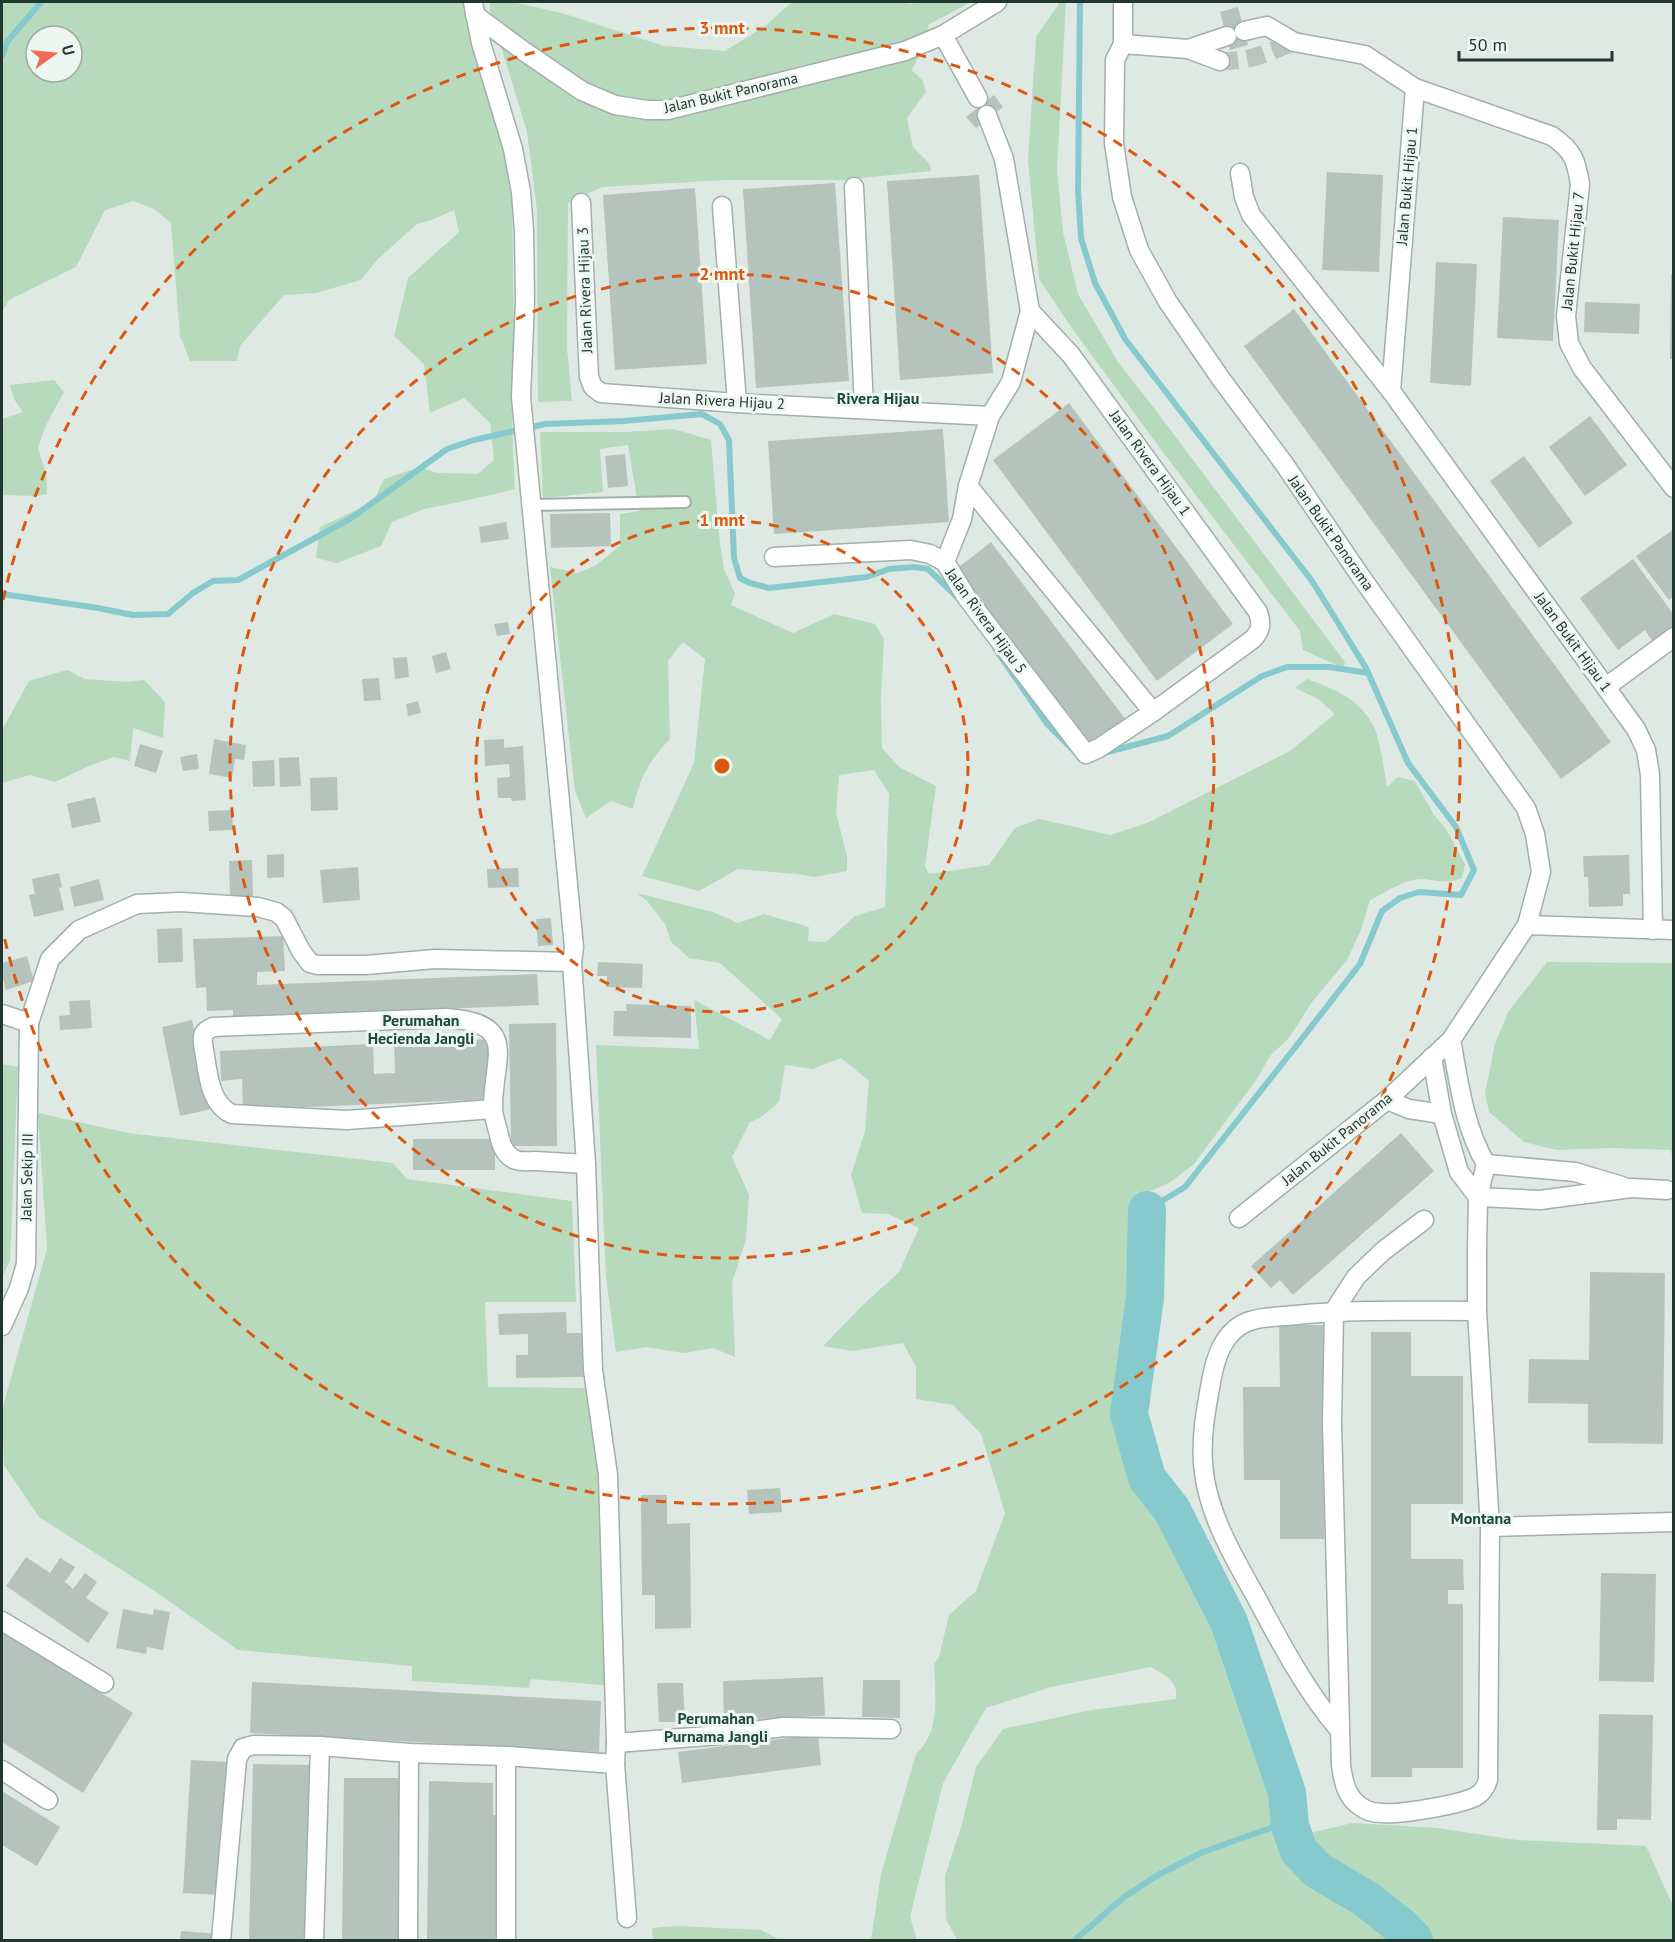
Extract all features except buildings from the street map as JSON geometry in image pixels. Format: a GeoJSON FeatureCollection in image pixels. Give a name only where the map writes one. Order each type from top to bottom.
{"type":"FeatureCollection","features":[{"type":"Feature","properties":{"kind":"street","name":"Jalan Bukit Panorama"},"geometry":{"type":"LineString","coordinates":[[474,8],[525,52],[582,91],[615,105],[646,110],[668,110],[905,51],[944,35],[997,2]]}},
{"type":"Feature","properties":{"kind":"street","name":"Jalan Bukit Panorama"},"geometry":{"type":"LineString","coordinates":[[1123,2],[1123,44],[1114,60],[1114,143],[1122,197],[1139,250],[1168,302],[1208,360],[1285,465],[1359,574],[1526,808],[1535,834],[1541,872],[1527,925],[1451,1040],[1387,1100],[1239,1218]]}},
{"type":"Feature","properties":{"kind":"street"},"geometry":{"type":"LineString","coordinates":[[474,8],[480,43],[513,148],[521,192],[525,301],[521,397],[573,947],[593,1370],[608,1474],[615,1764],[627,1918]]}},
{"type":"Feature","properties":{"kind":"street","name":"Jalan Bukit Hijau 7"},"geometry":{"type":"LineString","coordinates":[[1188,49],[1235,33],[1267,26],[1294,42],[1365,55],[1414,88],[1552,136],[1568,147],[1577,163],[1580,184],[1566,316],[1569,343],[1582,368],[1667,464],[1674,488]]}},
{"type":"Feature","properties":{"kind":"street"},"geometry":{"type":"LineString","coordinates":[[944,35],[978,98]]}},
{"type":"Feature","properties":{"kind":"street"},"geometry":{"type":"LineString","coordinates":[[1123,44],[1188,49],[1220,61]]}},
{"type":"Feature","properties":{"kind":"street","name":"Jalan Bukit Hijau 1"},"geometry":{"type":"LineString","coordinates":[[1391,391],[1414,88]]}},
{"type":"Feature","properties":{"kind":"street"},"geometry":{"type":"LineString","coordinates":[[945,562],[962,519],[968,486],[990,416],[1011,382],[1030,311],[1004,159],[987,115]]}},
{"type":"Feature","properties":{"kind":"street","name":"Jalan Bukit Hijau 1"},"geometry":{"type":"LineString","coordinates":[[1240,173],[1244,197],[1251,215],[1391,391],[1636,729],[1646,750],[1650,775],[1653,930]]}},
{"type":"Feature","properties":{"kind":"street"},"geometry":{"type":"LineString","coordinates":[[854,187],[864,408]]}},
{"type":"Feature","properties":{"kind":"street","name":"Jalan Rivera Hijau 3"},"geometry":{"type":"LineString","coordinates":[[581,203],[589,377]]}},
{"type":"Feature","properties":{"kind":"street"},"geometry":{"type":"LineString","coordinates":[[722,206],[737,403]]}},
{"type":"Feature","properties":{"kind":"street","name":"Jalan Rivera Hijau 1"},"geometry":{"type":"LineString","coordinates":[[1030,311],[1071,355],[1258,612],[1262,622]]}},
{"type":"Feature","properties":{"kind":"street","name":"Jalan Rivera Hijau 2"},"geometry":{"type":"LineString","coordinates":[[589,377],[593,387],[601,393],[737,403],[990,416]]}},
{"type":"Feature","properties":{"kind":"street"},"geometry":{"type":"LineString","coordinates":[[968,486],[1153,712]]}},
{"type":"Feature","properties":{"kind":"street","name":"Jalan Rivera Hijau 5"},"geometry":{"type":"LineString","coordinates":[[774,557],[911,550],[930,554],[945,562],[967,598],[1086,754],[1099,748],[1153,712],[1252,639],[1260,631],[1262,622]]}},
{"type":"Feature","properties":{"kind":"street"},"geometry":{"type":"LineString","coordinates":[[1606,687],[1674,637]]}},
{"type":"Feature","properties":{"kind":"street","name":"Jalan Sekip III"},"geometry":{"type":"LineString","coordinates":[[2,1326],[19,1288],[26,1264],[29,1023],[50,959],[79,930],[137,904],[181,902],[258,907],[276,912],[284,918],[310,963],[318,965],[366,965],[435,959],[572,962]]}},
{"type":"Feature","properties":{"kind":"street"},"geometry":{"type":"LineString","coordinates":[[1527,925],[1674,930]]}},
{"type":"Feature","properties":{"kind":"street"},"geometry":{"type":"LineString","coordinates":[[2,1014],[29,1023]]}},
{"type":"Feature","properties":{"kind":"street"},"geometry":{"type":"LineString","coordinates":[[493,1109],[347,1119],[232,1114],[224,1111],[213,1091],[208,1074],[203,1037],[207,1030],[213,1027],[447,1018],[483,1025],[493,1034],[498,1049],[499,1060],[493,1109],[500,1142],[505,1152],[516,1160],[585,1164]]}},
{"type":"Feature","properties":{"kind":"street"},"geometry":{"type":"LineString","coordinates":[[1424,1220],[1383,1251],[1356,1277],[1334,1311],[1332,1424],[1341,1765],[1343,1780],[1350,1797],[1360,1807],[1384,1814],[1412,1811],[1470,1799],[1480,1795],[1488,1779],[1490,1527],[1478,1311],[1478,1197],[1486,1164],[1477,1149],[1464,1109],[1451,1040]]}},
{"type":"Feature","properties":{"kind":"street"},"geometry":{"type":"LineString","coordinates":[[1432,1057],[1442,1114],[1459,1172],[1478,1197],[1540,1200],[1631,1188],[1667,1190]]}},
{"type":"Feature","properties":{"kind":"street"},"geometry":{"type":"LineString","coordinates":[[1387,1100],[1408,1109],[1442,1114]]}},
{"type":"Feature","properties":{"kind":"street"},"geometry":{"type":"LineString","coordinates":[[1486,1164],[1575,1172],[1631,1188]]}},
{"type":"Feature","properties":{"kind":"street"},"geometry":{"type":"LineString","coordinates":[[1340,1731],[1301,1679],[1233,1555],[1207,1492],[1202,1462],[1204,1421],[1215,1362],[1224,1341],[1235,1329],[1253,1321],[1334,1311],[1478,1311]]}},
{"type":"Feature","properties":{"kind":"street"},"geometry":{"type":"LineString","coordinates":[[1490,1527],[1674,1522]]}},
{"type":"Feature","properties":{"kind":"street"},"geometry":{"type":"LineString","coordinates":[[2,1621],[104,1683]]}},
{"type":"Feature","properties":{"kind":"street"},"geometry":{"type":"LineString","coordinates":[[616,1743],[721,1735],[783,1727],[891,1729]]}},
{"type":"Feature","properties":{"kind":"street"},"geometry":{"type":"LineString","coordinates":[[221,1941],[237,1759],[243,1748],[254,1745],[320,1746],[615,1764]]}},
{"type":"Feature","properties":{"kind":"street"},"geometry":{"type":"LineString","coordinates":[[314,1941],[320,1746]]}},
{"type":"Feature","properties":{"kind":"street"},"geometry":{"type":"LineString","coordinates":[[408,1941],[409,1753]]}},
{"type":"Feature","properties":{"kind":"street"},"geometry":{"type":"LineString","coordinates":[[506,1756],[506,1941]]}},
{"type":"Feature","properties":{"kind":"street"},"geometry":{"type":"LineString","coordinates":[[2,1770],[48,1800]]}},
{"type":"Feature","properties":{"kind":"lane"},"geometry":{"type":"LineString","coordinates":[[531,505],[685,502]]}},
{"type":"Feature","properties":{"kind":"green space"},"geometry":{"type":"Polygon","coordinates":[[[2,2],[469,2],[500,125],[512,191],[514,342],[512,429],[515,489],[424,509],[392,522],[381,546],[337,563],[316,558],[320,527],[373,502],[384,479],[420,467],[437,473],[478,474],[494,460],[490,423],[464,398],[430,413],[424,364],[394,336],[408,278],[459,232],[454,210],[417,224],[378,259],[361,280],[316,293],[284,295],[240,346],[237,361],[190,361],[180,336],[171,223],[154,209],[133,201],[105,210],[76,267],[9,300],[2,312],[2,2]]]}},
{"type":"Feature","properties":{"kind":"green space"},"geometry":{"type":"Polygon","coordinates":[[[490,2],[512,2],[562,13],[664,46],[725,51],[765,26],[792,2],[904,2],[911,4],[915,2],[971,2],[928,25],[929,36],[912,70],[923,81],[926,92],[907,118],[913,147],[929,163],[931,171],[842,180],[726,180],[602,187],[568,203],[567,348],[572,401],[538,402],[537,211],[527,132],[490,10],[490,2]]]}},
{"type":"Feature","properties":{"kind":"green space"},"geometry":{"type":"Polygon","coordinates":[[[1060,2],[1066,2],[1057,169],[1063,232],[1078,294],[1118,362],[1345,662],[1343,668],[1303,650],[1300,631],[1162,451],[1071,327],[1039,279],[1028,160],[1036,37],[1060,2]]]}},
{"type":"Feature","properties":{"kind":"green space"},"geometry":{"type":"Polygon","coordinates":[[[54,380],[64,392],[46,425],[38,448],[46,473],[47,494],[2,495],[2,419],[23,412],[14,399],[10,385],[54,380]]]}},
{"type":"Feature","properties":{"kind":"green space"},"geometry":{"type":"Polygon","coordinates":[[[674,429],[711,440],[720,544],[724,569],[735,594],[731,605],[793,633],[834,614],[875,624],[884,639],[881,699],[882,748],[899,767],[936,786],[925,866],[929,874],[989,865],[1015,828],[1039,819],[1110,835],[1147,823],[1290,751],[1335,714],[1318,699],[1295,688],[1307,679],[1346,696],[1368,717],[1378,739],[1387,787],[1398,777],[1415,781],[1465,864],[1462,878],[1446,881],[1413,880],[1400,884],[1370,900],[1361,930],[1347,960],[1312,1002],[1289,1038],[1270,1056],[1257,1079],[1194,1164],[1169,1183],[1148,1192],[1137,1206],[1134,1231],[1140,1262],[1127,1346],[1118,1377],[1120,1415],[1129,1448],[1148,1497],[1160,1508],[1179,1543],[1241,1689],[1265,1757],[1301,1835],[1352,1823],[1437,1828],[1517,1840],[1646,1846],[1673,1906],[1673,1940],[957,1940],[946,1919],[945,1876],[961,1827],[976,1767],[1003,1729],[1091,1710],[1176,1699],[1173,1683],[1151,1667],[1051,1687],[986,1708],[943,1783],[910,1917],[917,1940],[871,1940],[881,1874],[916,1754],[930,1735],[933,1724],[934,1664],[939,1657],[949,1615],[976,1591],[1005,1513],[981,1434],[953,1405],[916,1399],[916,1367],[903,1343],[852,1351],[823,1346],[899,1272],[919,1228],[888,1214],[862,1213],[851,1175],[865,1131],[869,1081],[841,1058],[813,1069],[785,1065],[779,1102],[760,1118],[750,1122],[732,1157],[749,1195],[746,1239],[732,1283],[735,1357],[713,1348],[683,1353],[647,1347],[616,1352],[606,1278],[596,1045],[699,1049],[694,1000],[770,1040],[782,1019],[720,963],[689,958],[671,942],[665,924],[647,901],[637,893],[713,912],[738,923],[764,914],[809,927],[808,941],[826,942],[855,916],[885,907],[889,794],[874,770],[839,775],[836,812],[847,857],[847,871],[814,877],[738,869],[699,891],[642,876],[694,763],[705,659],[683,642],[668,661],[670,739],[646,771],[633,809],[611,801],[586,818],[575,791],[550,567],[578,573],[596,565],[620,546],[620,514],[639,511],[628,445],[600,449],[603,492],[543,498],[540,432],[625,432],[674,429]]]}},
{"type":"Feature","properties":{"kind":"green space"},"geometry":{"type":"Polygon","coordinates":[[[67,670],[85,679],[127,682],[144,680],[165,702],[163,738],[133,728],[130,761],[114,757],[55,782],[30,775],[2,783],[2,730],[29,681],[67,670]]]}},
{"type":"Feature","properties":{"kind":"green space"},"geometry":{"type":"Polygon","coordinates":[[[1547,962],[1673,963],[1673,1162],[1671,1150],[1610,1148],[1557,1150],[1524,1142],[1489,1112],[1485,1093],[1495,1044],[1508,1012],[1547,962]]]}},
{"type":"Feature","properties":{"kind":"green space"},"geometry":{"type":"Polygon","coordinates":[[[2,1064],[18,1067],[10,1261],[2,1277],[2,1064]]]}},
{"type":"Feature","properties":{"kind":"green space"},"geometry":{"type":"Polygon","coordinates":[[[38,1113],[128,1133],[393,1163],[407,1179],[572,1201],[576,1302],[485,1302],[488,1387],[587,1388],[601,1497],[614,1686],[531,1679],[529,1688],[412,1681],[412,1666],[238,1650],[156,1592],[39,1517],[4,1465],[2,1410],[47,1249],[38,1113]]]}},
{"type":"Feature","properties":{"kind":"green space"},"geometry":{"type":"Polygon","coordinates":[[[677,1926],[761,1930],[780,1940],[653,1940],[652,1928],[677,1926]]]}},
{"type":"Feature","properties":{"kind":"waterway"},"geometry":{"type":"LineString","coordinates":[[2,56],[7,42],[41,2]]}},
{"type":"Feature","properties":{"kind":"waterway"},"geometry":{"type":"LineString","coordinates":[[1080,2],[1078,190],[1081,238],[1095,283],[1125,339],[1312,581],[1366,668],[1408,763],[1456,827],[1474,870],[1461,895],[1419,892],[1400,898],[1382,911],[1360,964],[1297,1045],[1185,1187],[1147,1210]]}},
{"type":"Feature","properties":{"kind":"waterway"},"geometry":{"type":"LineString","coordinates":[[2,594],[133,615],[168,614],[193,593],[213,581],[238,580],[350,519],[447,449],[474,440],[545,424],[624,421],[702,414],[720,424],[729,440],[734,558],[740,578],[769,588],[867,577],[889,569],[914,567],[928,569],[960,600]]}},
{"type":"Feature","properties":{"kind":"waterway"},"geometry":{"type":"LineString","coordinates":[[996,650],[1048,725],[1078,755]]}},
{"type":"Feature","properties":{"kind":"waterway"},"geometry":{"type":"LineString","coordinates":[[1104,753],[1168,736],[1262,676],[1287,667],[1329,667],[1368,673]]}},
{"type":"Feature","properties":{"kind":"waterway"},"geometry":{"type":"LineString","coordinates":[[1147,1210],[1145,1298],[1129,1414],[1147,1478],[1172,1510],[1229,1622],[1287,1793],[1290,1826],[1299,1851],[1317,1870],[1366,1899],[1404,1929],[1414,1940]]}},
{"type":"Feature","properties":{"kind":"waterway"},"geometry":{"type":"LineString","coordinates":[[1075,1940],[1124,1897],[1158,1875],[1203,1852],[1276,1826],[1290,1826]]}},
{"type":"Feature","properties":{"kind":"tunnel"},"geometry":{"type":"LineString","coordinates":[[1220,61],[1250,58],[1294,42]]}},
{"type":"Feature","properties":{"kind":"district","name":"Rivera Hijau"},"geometry":{"type":"Point","coordinates":[878,398]}},
{"type":"Feature","properties":{"kind":"district","name":"Perumahan Hecienda Jangli"},"geometry":{"type":"Point","coordinates":[421,1029]}},
{"type":"Feature","properties":{"kind":"district","name":"Montana"},"geometry":{"type":"Point","coordinates":[1481,1518]}},
{"type":"Feature","properties":{"kind":"district","name":"Perumahan Purnama Jangli"},"geometry":{"type":"Point","coordinates":[716,1727]}}]}
